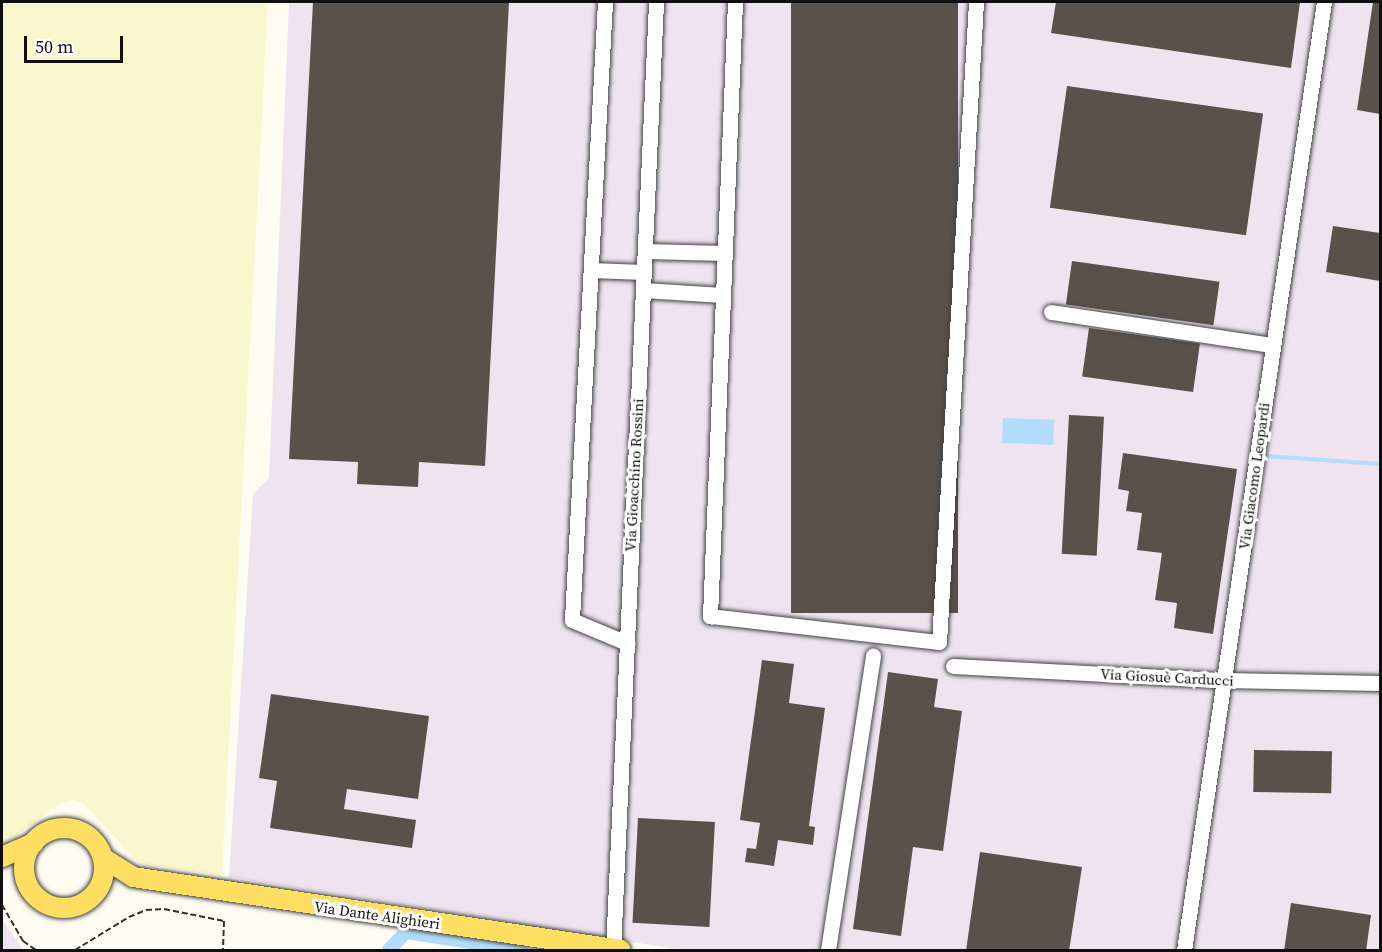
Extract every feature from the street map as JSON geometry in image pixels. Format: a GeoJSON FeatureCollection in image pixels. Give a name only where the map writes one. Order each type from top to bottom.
{"type":"FeatureCollection","features":[{"type":"Feature","properties":{"kind":"main road"},"geometry":{"type":"LineString","coordinates":[[2,857],[33,843],[54,830],[75,830],[95,843],[103,858],[100,886],[85,902],[59,908],[36,897],[26,881],[2,864]]}},
{"type":"Feature","properties":{"kind":"main road"},"geometry":{"type":"LineString","coordinates":[[26,881],[25,859],[33,843]]}},
{"type":"Feature","properties":{"kind":"main road","name":"Via Dante Alighieri"},"geometry":{"type":"LineString","coordinates":[[103,858],[132,877]]}},
{"type":"Feature","properties":{"kind":"main road","name":"Via Dante Alighieri"},"geometry":{"type":"LineString","coordinates":[[100,886],[132,877],[616,950]]}},
{"type":"Feature","properties":{"kind":"street"},"geometry":{"type":"LineString","coordinates":[[605,2],[572,620],[627,644]]}},
{"type":"Feature","properties":{"kind":"street","name":"Via Gioacchino Rossini"},"geometry":{"type":"LineString","coordinates":[[616,950],[627,644],[656,2]]}},
{"type":"Feature","properties":{"kind":"street"},"geometry":{"type":"LineString","coordinates":[[735,2],[710,616],[939,642],[976,2]]}},
{"type":"Feature","properties":{"kind":"street","name":"Via Giacomo Leopardi"},"geometry":{"type":"LineString","coordinates":[[1184,951],[1323,2]]}},
{"type":"Feature","properties":{"kind":"street"},"geometry":{"type":"LineString","coordinates":[[645,251],[724,253]]}},
{"type":"Feature","properties":{"kind":"street"},"geometry":{"type":"LineString","coordinates":[[591,270],[644,272]]}},
{"type":"Feature","properties":{"kind":"street"},"geometry":{"type":"LineString","coordinates":[[643,290],[723,295]]}},
{"type":"Feature","properties":{"kind":"street"},"geometry":{"type":"LineString","coordinates":[[1051,312],[1273,345]]}},
{"type":"Feature","properties":{"kind":"street"},"geometry":{"type":"LineString","coordinates":[[828,951],[873,655]]}},
{"type":"Feature","properties":{"kind":"street","name":"Via Giosuè Carducci"},"geometry":{"type":"LineString","coordinates":[[953,666],[1224,680],[1380,683]]}},
{"type":"Feature","properties":{"kind":"path"},"geometry":{"type":"LineString","coordinates":[[2,905],[23,941],[36,951]]}},
{"type":"Feature","properties":{"kind":"path"},"geometry":{"type":"LineString","coordinates":[[75,951],[147,910],[224,921],[223,951]]}},
{"type":"Feature","properties":{"kind":"shaded area"},"geometry":{"type":"Polygon","coordinates":[[[2,2],[268,2],[222,875],[140,864],[83,803],[73,800],[58,805],[2,846],[2,2]]]}},
{"type":"Feature","properties":{"kind":"shaded area"},"geometry":{"type":"Polygon","coordinates":[[[289,2],[1380,2],[1380,950],[682,950],[229,877],[253,494],[269,478],[289,2]]]}},
{"type":"Feature","properties":{"kind":"shaded area"},"geometry":{"type":"Polygon","coordinates":[[[2,919],[23,950],[2,950],[2,919]]]}},
{"type":"Feature","properties":{"kind":"water"},"geometry":{"type":"Polygon","coordinates":[[[1003,418],[1054,420],[1053,445],[1002,443],[1003,418]]]}},
{"type":"Feature","properties":{"kind":"building"},"geometry":{"type":"Polygon","coordinates":[[[313,2],[509,2],[485,466],[419,462],[418,487],[357,484],[358,462],[289,459],[313,2]]]}},
{"type":"Feature","properties":{"kind":"building"},"geometry":{"type":"Polygon","coordinates":[[[791,2],[958,2],[958,613],[791,613],[791,2]]]}},
{"type":"Feature","properties":{"kind":"building"},"geometry":{"type":"Polygon","coordinates":[[[1056,2],[1300,2],[1291,68],[1051,33],[1056,2]]]}},
{"type":"Feature","properties":{"kind":"building"},"geometry":{"type":"Polygon","coordinates":[[[1373,2],[1380,2],[1380,114],[1357,110],[1373,2]]]}},
{"type":"Feature","properties":{"kind":"building"},"geometry":{"type":"Polygon","coordinates":[[[1067,86],[1263,114],[1246,235],[1050,208],[1067,86]]]}},
{"type":"Feature","properties":{"kind":"building"},"geometry":{"type":"Polygon","coordinates":[[[1333,226],[1380,233],[1380,281],[1326,272],[1333,226]]]}},
{"type":"Feature","properties":{"kind":"building"},"geometry":{"type":"Polygon","coordinates":[[[1072,261],[1220,282],[1213,325],[1066,305],[1072,261]]]}},
{"type":"Feature","properties":{"kind":"building"},"geometry":{"type":"Polygon","coordinates":[[[1089,328],[1200,344],[1193,392],[1082,377],[1089,328]]]}},
{"type":"Feature","properties":{"kind":"building"},"geometry":{"type":"Polygon","coordinates":[[[1069,415],[1104,417],[1097,556],[1062,554],[1069,415]]]}},
{"type":"Feature","properties":{"kind":"building"},"geometry":{"type":"Polygon","coordinates":[[[1123,453],[1237,469],[1213,634],[1174,628],[1177,603],[1155,600],[1162,553],[1137,550],[1142,513],[1126,511],[1129,491],[1118,489],[1123,453]]]}},
{"type":"Feature","properties":{"kind":"building"},"geometry":{"type":"Polygon","coordinates":[[[762,660],[794,664],[789,703],[825,708],[809,826],[815,827],[813,845],[778,840],[774,866],[745,862],[747,848],[756,849],[760,823],[740,820],[762,660]]]}},
{"type":"Feature","properties":{"kind":"building"},"geometry":{"type":"Polygon","coordinates":[[[888,672],[938,679],[934,707],[962,711],[943,851],[913,847],[901,936],[853,929],[888,672]]]}},
{"type":"Feature","properties":{"kind":"building"},"geometry":{"type":"Polygon","coordinates":[[[271,694],[429,716],[418,799],[347,789],[344,809],[416,820],[412,848],[270,828],[277,781],[259,778],[271,694]]]}},
{"type":"Feature","properties":{"kind":"building"},"geometry":{"type":"Polygon","coordinates":[[[1254,750],[1332,751],[1331,793],[1253,792],[1254,750]]]}},
{"type":"Feature","properties":{"kind":"building"},"geometry":{"type":"Polygon","coordinates":[[[638,818],[715,822],[709,927],[633,923],[638,818]]]}},
{"type":"Feature","properties":{"kind":"building"},"geometry":{"type":"Polygon","coordinates":[[[980,852],[1082,867],[1069,951],[966,951],[980,852]]]}},
{"type":"Feature","properties":{"kind":"building"},"geometry":{"type":"Polygon","coordinates":[[[1291,903],[1371,915],[1366,951],[1284,951],[1291,903]]]}},
{"type":"Feature","properties":{"kind":"waterway"},"geometry":{"type":"LineString","coordinates":[[1268,456],[1380,464]]}},
{"type":"Feature","properties":{"kind":"waterway"},"geometry":{"type":"LineString","coordinates":[[389,950],[406,932],[521,950]]}}]}
